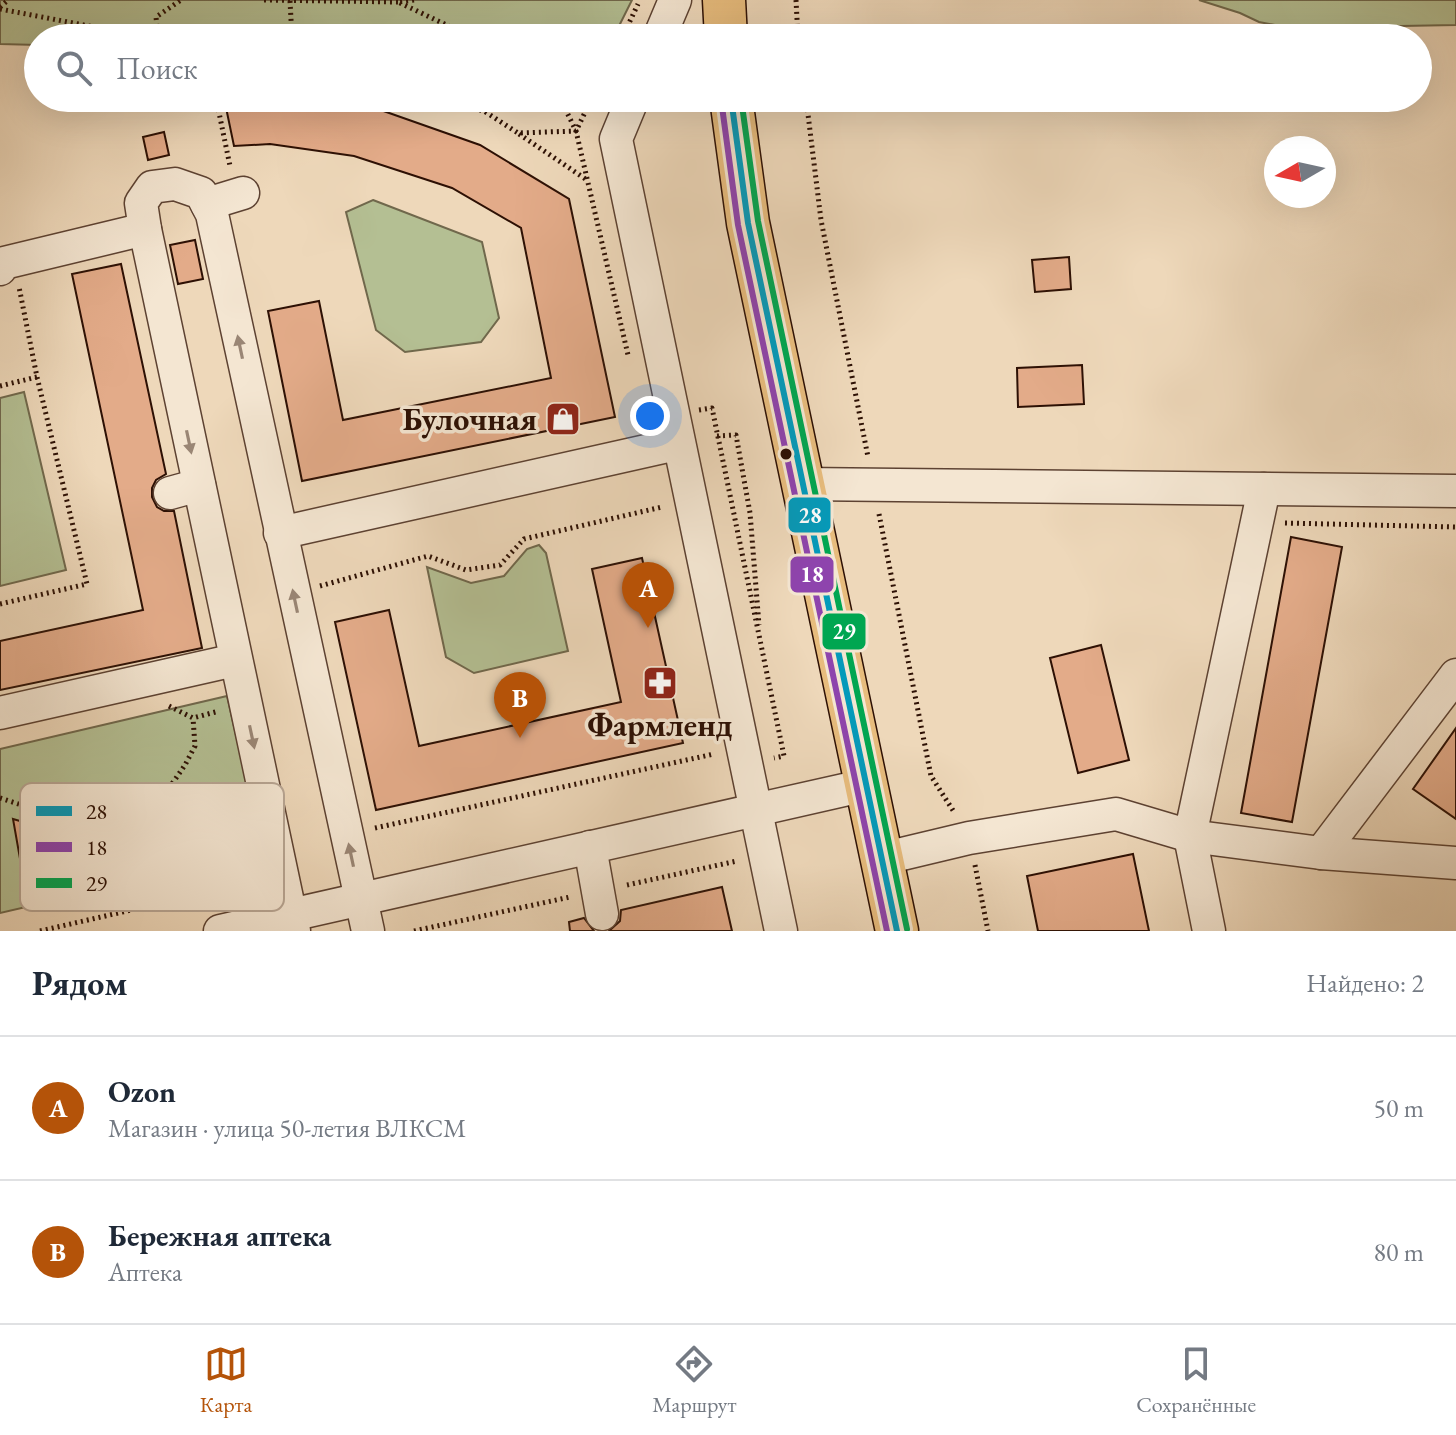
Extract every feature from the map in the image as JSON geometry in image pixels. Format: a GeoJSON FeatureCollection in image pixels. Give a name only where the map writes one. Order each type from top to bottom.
{"type":"FeatureCollection","features":[{"type":"Feature","properties":{"kind":"main road"},"geometry":{"type":"LineString","coordinates":[[724,0],[725,24]]}},
{"type":"Feature","properties":{"kind":"main road"},"geometry":{"type":"LineString","coordinates":[[733,112],[748,223],[897,931]]}},
{"type":"Feature","properties":{"kind":"lane"},"geometry":{"type":"LineString","coordinates":[[665,24],[675,0]]}},
{"type":"Feature","properties":{"kind":"lane"},"geometry":{"type":"LineString","coordinates":[[627,112],[616,139],[677,444],[781,931]]}},
{"type":"Feature","properties":{"kind":"lane"},"geometry":{"type":"LineString","coordinates":[[262,783],[235,660],[184,489],[141,203],[152,187],[175,184],[201,193],[212,214],[368,931]]}},
{"type":"Feature","properties":{"kind":"lane"},"geometry":{"type":"LineString","coordinates":[[207,204],[243,193]]}},
{"type":"Feature","properties":{"kind":"lane"},"geometry":{"type":"LineString","coordinates":[[0,269],[4,263],[145,229]]}},
{"type":"Feature","properties":{"kind":"lane"},"geometry":{"type":"LineString","coordinates":[[280,533],[677,444]]}},
{"type":"Feature","properties":{"kind":"lane"},"geometry":{"type":"LineString","coordinates":[[802,484],[1456,491]]}},
{"type":"Feature","properties":{"kind":"lane"},"geometry":{"type":"LineString","coordinates":[[1209,931],[1190,836],[1264,489]]}},
{"type":"Feature","properties":{"kind":"lane"},"geometry":{"type":"LineString","coordinates":[[0,713],[235,660]]}},
{"type":"Feature","properties":{"kind":"lane"},"geometry":{"type":"LineString","coordinates":[[1321,853],[1456,675]]}},
{"type":"Feature","properties":{"kind":"lane"},"geometry":{"type":"LineString","coordinates":[[220,931],[292,923],[361,899],[866,785]]}},
{"type":"Feature","properties":{"kind":"lane"},"geometry":{"type":"LineString","coordinates":[[881,859],[969,838],[1116,814],[1190,836],[1321,853],[1456,863]]}},
{"type":"Feature","properties":{"kind":"lane"},"geometry":{"type":"LineString","coordinates":[[590,847],[602,914]]}},
{"type":"Feature","properties":{"kind":"lane"},"geometry":{"type":"LineString","coordinates":[[284,886],[292,923]]}},
{"type":"Feature","properties":{"kind":"path"},"geometry":{"type":"LineString","coordinates":[[0,8],[8,0]]}},
{"type":"Feature","properties":{"kind":"path"},"geometry":{"type":"LineString","coordinates":[[157,24],[156,17],[181,0]]}},
{"type":"Feature","properties":{"kind":"path"},"geometry":{"type":"LineString","coordinates":[[264,0],[414,0]]}},
{"type":"Feature","properties":{"kind":"path"},"geometry":{"type":"LineString","coordinates":[[629,24],[640,0]]}},
{"type":"Feature","properties":{"kind":"path"},"geometry":{"type":"LineString","coordinates":[[796,0],[797,24]]}},
{"type":"Feature","properties":{"kind":"path"},"geometry":{"type":"LineString","coordinates":[[290,1],[291,24]]}},
{"type":"Feature","properties":{"kind":"path"},"geometry":{"type":"LineString","coordinates":[[398,2],[444,24]]}},
{"type":"Feature","properties":{"kind":"path"},"geometry":{"type":"LineString","coordinates":[[0,8],[81,24]]}},
{"type":"Feature","properties":{"kind":"path"},"geometry":{"type":"LineString","coordinates":[[486,112],[587,180]]}},
{"type":"Feature","properties":{"kind":"path"},"geometry":{"type":"LineString","coordinates":[[518,133],[576,131],[567,112]]}},
{"type":"Feature","properties":{"kind":"path"},"geometry":{"type":"LineString","coordinates":[[808,112],[821,220],[931,776],[969,838],[988,931]]}},
{"type":"Feature","properties":{"kind":"path"},"geometry":{"type":"LineString","coordinates":[[0,386],[37,377],[87,584],[0,604]]}},
{"type":"Feature","properties":{"kind":"path"},"geometry":{"type":"LineString","coordinates":[[717,436],[736,435],[750,513],[760,648]]}},
{"type":"Feature","properties":{"kind":"path"},"geometry":{"type":"LineString","coordinates":[[316,588],[428,556],[466,570],[500,565],[524,539],[662,507]]}},
{"type":"Feature","properties":{"kind":"path"},"geometry":{"type":"LineString","coordinates":[[1256,522],[1456,527]]}},
{"type":"Feature","properties":{"kind":"path"},"geometry":{"type":"LineString","coordinates":[[173,783],[195,746],[193,718]]}},
{"type":"Feature","properties":{"kind":"path"},"geometry":{"type":"LineString","coordinates":[[366,830],[714,754]]}},
{"type":"Feature","properties":{"kind":"path"},"geometry":{"type":"LineString","coordinates":[[0,798],[20,804]]}},
{"type":"Feature","properties":{"kind":"path"},"geometry":{"type":"LineString","coordinates":[[40,931],[127,911]]}},
{"type":"Feature","properties":{"kind":"green space"},"geometry":{"type":"Polygon","coordinates":[[[0,0],[632,0],[620,24],[24,24],[24,45],[0,44],[0,0]]]}},
{"type":"Feature","properties":{"kind":"green space"},"geometry":{"type":"Polygon","coordinates":[[[1199,0],[1456,0],[1456,25],[1269,24],[1199,0]]]}},
{"type":"Feature","properties":{"kind":"green space"},"geometry":{"type":"Polygon","coordinates":[[[373,200],[482,242],[499,318],[481,342],[405,352],[376,330],[346,212],[373,200]]]}},
{"type":"Feature","properties":{"kind":"green space"},"geometry":{"type":"Polygon","coordinates":[[[24,392],[66,570],[0,586],[0,398],[24,392]]]}},
{"type":"Feature","properties":{"kind":"green space"},"geometry":{"type":"Polygon","coordinates":[[[539,545],[546,553],[568,651],[474,673],[446,657],[427,567],[471,583],[504,576],[527,549],[539,545]]]}},
{"type":"Feature","properties":{"kind":"green space"},"geometry":{"type":"Polygon","coordinates":[[[227,696],[247,783],[20,783],[20,908],[0,913],[0,749],[227,696]]]}},
{"type":"Feature","properties":{"kind":"building"},"geometry":{"type":"Polygon","coordinates":[[[227,112],[386,112],[480,145],[569,199],[615,417],[302,481],[268,311],[319,301],[343,420],[551,378],[521,228],[452,188],[354,156],[270,144],[234,146],[227,112]]]}},
{"type":"Feature","properties":{"kind":"building"},"geometry":{"type":"Polygon","coordinates":[[[164,132],[169,155],[148,160],[143,137],[164,132]]]}},
{"type":"Feature","properties":{"kind":"building"},"geometry":{"type":"Polygon","coordinates":[[[195,240],[203,279],[178,284],[170,245],[195,240]]]}},
{"type":"Feature","properties":{"kind":"building"},"geometry":{"type":"Polygon","coordinates":[[[1069,257],[1071,289],[1035,292],[1032,260],[1069,257]]]}},
{"type":"Feature","properties":{"kind":"building"},"geometry":{"type":"Polygon","coordinates":[[[121,264],[166,474],[156,480],[152,497],[157,507],[174,511],[202,648],[0,690],[0,641],[143,610],[72,274],[121,264]]]}},
{"type":"Feature","properties":{"kind":"building"},"geometry":{"type":"Polygon","coordinates":[[[1082,365],[1084,404],[1018,407],[1017,368],[1082,365]]]}},
{"type":"Feature","properties":{"kind":"building"},"geometry":{"type":"Polygon","coordinates":[[[1291,537],[1342,547],[1292,822],[1241,813],[1291,537]]]}},
{"type":"Feature","properties":{"kind":"building"},"geometry":{"type":"Polygon","coordinates":[[[642,558],[683,743],[376,810],[335,622],[389,610],[419,746],[621,702],[592,569],[642,558]]]}},
{"type":"Feature","properties":{"kind":"building"},"geometry":{"type":"Polygon","coordinates":[[[1101,645],[1129,760],[1078,773],[1050,658],[1101,645]]]}},
{"type":"Feature","properties":{"kind":"building"},"geometry":{"type":"Polygon","coordinates":[[[1456,728],[1456,819],[1413,789],[1456,728]]]}},
{"type":"Feature","properties":{"kind":"building"},"geometry":{"type":"Polygon","coordinates":[[[13,819],[20,821],[20,859],[13,819]]]}},
{"type":"Feature","properties":{"kind":"building"},"geometry":{"type":"Polygon","coordinates":[[[1133,854],[1149,931],[1038,931],[1027,876],[1133,854]]]}},
{"type":"Feature","properties":{"kind":"building"},"geometry":{"type":"Polygon","coordinates":[[[722,887],[732,931],[609,931],[620,921],[621,910],[722,887]]]}},
{"type":"Feature","properties":{"kind":"building"},"geometry":{"type":"Polygon","coordinates":[[[584,918],[594,931],[570,931],[569,922],[584,918]]]}},
{"type":"Feature","properties":{"kind":"transit line","name":"18"},"geometry":{"type":"LineString","coordinates":[[723,112],[738,225],[887,931]]}},
{"type":"Feature","properties":{"kind":"transit line","name":"28"},"geometry":{"type":"LineString","coordinates":[[733,112],[748,223],[897,931]]}},
{"type":"Feature","properties":{"kind":"transit line","name":"29"},"geometry":{"type":"LineString","coordinates":[[743,112],[758,221],[907,929]]}},
{"type":"Feature","properties":{"kind":"place","name":"Булочная"},"geometry":{"type":"Point","coordinates":[563,419]}},
{"type":"Feature","properties":{"kind":"place","name":"Ozon"},"geometry":{"type":"Point","coordinates":[648,628]}},
{"type":"Feature","properties":{"kind":"place","name":"Фармленд"},"geometry":{"type":"Point","coordinates":[660,683]}},
{"type":"Feature","properties":{"kind":"place","name":"Бережная аптека"},"geometry":{"type":"Point","coordinates":[520,738]}}]}
